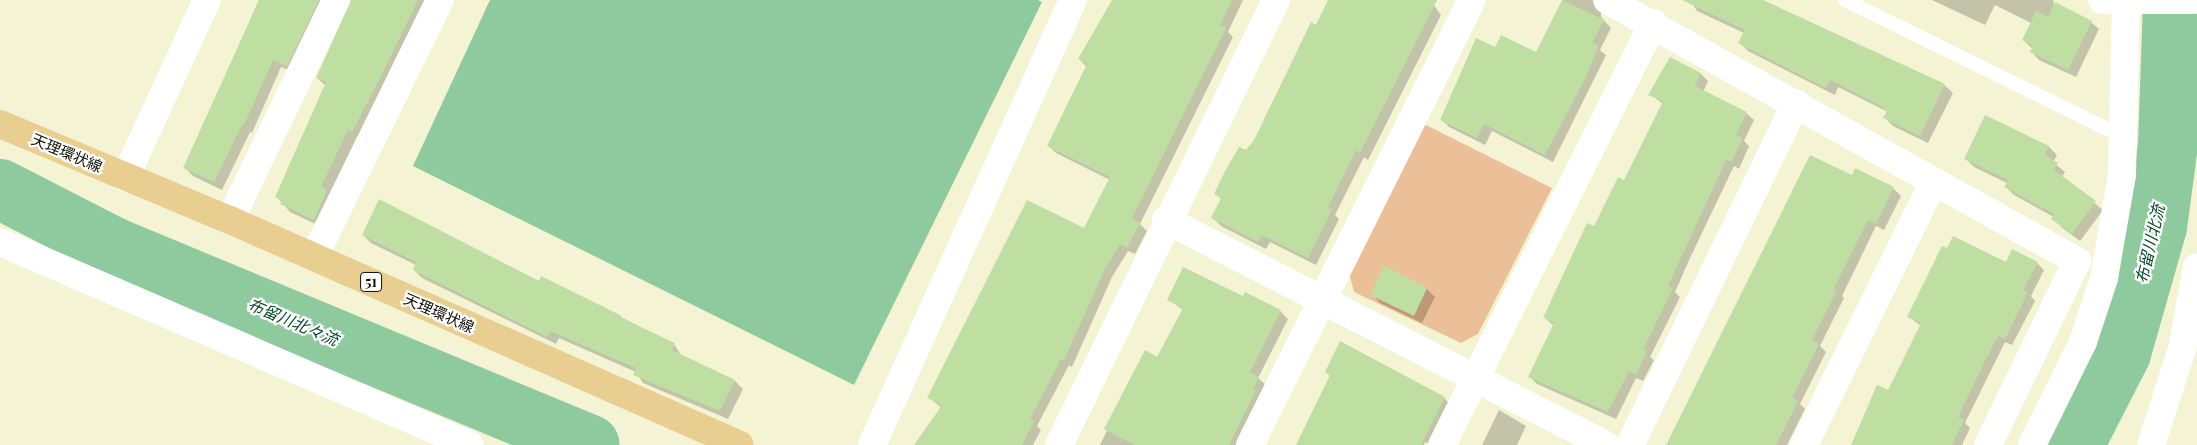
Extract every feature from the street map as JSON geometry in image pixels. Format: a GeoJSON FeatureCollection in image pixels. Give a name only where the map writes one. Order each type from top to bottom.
{"type":"FeatureCollection","features":[{"type":"Feature","properties":{"kind":"main road","name":"天理環状線"},"geometry":{"type":"LineString","coordinates":[[0,124],[125,178],[230,220],[740,445]]}},
{"type":"Feature","properties":{"kind":"street"},"geometry":{"type":"LineString","coordinates":[[125,178],[207,0]]}},
{"type":"Feature","properties":{"kind":"street"},"geometry":{"type":"LineString","coordinates":[[230,220],[336,0]]}},
{"type":"Feature","properties":{"kind":"street"},"geometry":{"type":"LineString","coordinates":[[314,258],[440,0]]}},
{"type":"Feature","properties":{"kind":"street"},"geometry":{"type":"LineString","coordinates":[[872,445],[1073,0]]}},
{"type":"Feature","properties":{"kind":"street"},"geometry":{"type":"LineString","coordinates":[[1059,445],[1166,220],[1276,0]]}},
{"type":"Feature","properties":{"kind":"street"},"geometry":{"type":"LineString","coordinates":[[1250,445],[1472,0]]}},
{"type":"Feature","properties":{"kind":"street"},"geometry":{"type":"LineString","coordinates":[[1607,0],[1651,14],[1796,104],[2077,261],[1988,445]]}},
{"type":"Feature","properties":{"kind":"street"},"geometry":{"type":"LineString","coordinates":[[2032,445],[2082,342],[2104,278],[2122,175],[2123,1],[2193,0]]}},
{"type":"Feature","properties":{"kind":"street"},"geometry":{"type":"LineString","coordinates":[[1442,445],[1651,14]]}},
{"type":"Feature","properties":{"kind":"street"},"geometry":{"type":"LineString","coordinates":[[1630,445],[1796,104]]}},
{"type":"Feature","properties":{"kind":"street"},"geometry":{"type":"LineString","coordinates":[[1804,445],[1934,181]]}},
{"type":"Feature","properties":{"kind":"street"},"geometry":{"type":"LineString","coordinates":[[1166,220],[1602,444]]}},
{"type":"Feature","properties":{"kind":"street"},"geometry":{"type":"LineString","coordinates":[[0,242],[470,445]]}},
{"type":"Feature","properties":{"kind":"street"},"geometry":{"type":"LineString","coordinates":[[2151,445],[2182,350],[2197,267]]}},
{"type":"Feature","properties":{"kind":"lane"},"geometry":{"type":"LineString","coordinates":[[1845,0],[2123,137]]}},
{"type":"Feature","properties":{"kind":"shaded area"},"geometry":{"type":"Polygon","coordinates":[[[490,0],[1038,0],[1042,2],[854,385],[413,166],[490,0]]]}},
{"type":"Feature","properties":{"kind":"shaded area"},"geometry":{"type":"Polygon","coordinates":[[[1424,124],[1552,188],[1478,334],[1461,343],[1354,292],[1349,273],[1424,124]]]}},
{"type":"Feature","properties":{"kind":"building"},"geometry":{"type":"Polygon","coordinates":[[[259,0],[319,0],[287,66],[273,60],[244,125],[242,125],[214,182],[183,168],[259,0]]]}},
{"type":"Feature","properties":{"kind":"building"},"geometry":{"type":"Polygon","coordinates":[[[351,0],[418,0],[352,132],[348,130],[321,187],[327,190],[314,220],[280,204],[282,201],[275,197],[326,82],[316,78],[351,0]]]}},
{"type":"Feature","properties":{"kind":"building"},"geometry":{"type":"Polygon","coordinates":[[[1112,0],[1232,0],[1220,25],[1226,28],[1132,218],[1140,223],[1127,248],[1120,244],[1105,269],[1064,360],[1061,359],[1030,419],[1034,421],[1022,445],[914,445],[942,405],[927,398],[1027,200],[1084,228],[1110,177],[1047,146],[1087,64],[1078,59],[1112,0]]]}},
{"type":"Feature","properties":{"kind":"building"},"geometry":{"type":"Polygon","coordinates":[[[1328,0],[1437,0],[1360,153],[1356,150],[1328,207],[1332,210],[1308,258],[1262,235],[1258,242],[1211,218],[1221,198],[1214,194],[1225,171],[1239,147],[1246,150],[1254,140],[1311,22],[1316,25],[1328,0]]]}},
{"type":"Feature","properties":{"kind":"building"},"geometry":{"type":"Polygon","coordinates":[[[1562,0],[1604,20],[1592,43],[1598,46],[1587,75],[1545,155],[1484,124],[1477,138],[1440,120],[1476,38],[1495,47],[1501,35],[1536,52],[1562,0]]]}},
{"type":"Feature","properties":{"kind":"building"},"geometry":{"type":"Polygon","coordinates":[[[1682,0],[1763,0],[1945,84],[1920,136],[1883,118],[1887,111],[1881,106],[1830,80],[1826,88],[1738,43],[1745,30],[1682,0]]]}},
{"type":"Feature","properties":{"kind":"building"},"geometry":{"type":"Polygon","coordinates":[[[2055,2],[2092,21],[2068,70],[2030,52],[2033,46],[2022,40],[2036,11],[2048,17],[2055,2]]]}},
{"type":"Feature","properties":{"kind":"building"},"geometry":{"type":"Polygon","coordinates":[[[1670,57],[1701,73],[1695,86],[1747,112],[1736,135],[1743,138],[1731,162],[1726,160],[1668,286],[1673,288],[1643,350],[1647,351],[1636,375],[1629,371],[1608,412],[1528,377],[1554,323],[1543,318],[1587,223],[1594,226],[1618,177],[1624,180],[1663,101],[1648,95],[1670,57]]]}},
{"type":"Feature","properties":{"kind":"building"},"geometry":{"type":"Polygon","coordinates":[[[1985,115],[2049,146],[2045,155],[2058,163],[2054,170],[2096,201],[2072,234],[2051,219],[2054,214],[2004,187],[2008,180],[1964,159],[1985,115]]]}},
{"type":"Feature","properties":{"kind":"building"},"geometry":{"type":"Polygon","coordinates":[[[1810,155],[1852,175],[1855,168],[1894,187],[1876,224],[1868,220],[1834,288],[1837,290],[1812,340],[1819,344],[1792,398],[1798,401],[1776,445],[1666,445],[1810,155]]]}},
{"type":"Feature","properties":{"kind":"building"},"geometry":{"type":"Polygon","coordinates":[[[379,199],[539,281],[541,276],[622,316],[621,318],[675,343],[672,350],[735,380],[720,411],[633,375],[636,368],[550,331],[547,337],[413,270],[416,262],[362,235],[379,199]]]}},
{"type":"Feature","properties":{"kind":"building"},"geometry":{"type":"Polygon","coordinates":[[[1953,236],[2006,262],[2012,249],[2038,262],[2023,290],[2028,292],[2005,339],[1998,336],[1987,357],[1958,417],[1964,420],[1952,445],[1851,445],[1877,385],[1888,390],[1921,323],[1907,317],[1942,246],[1947,248],[1953,236]]]}},
{"type":"Feature","properties":{"kind":"building"},"geometry":{"type":"Polygon","coordinates":[[[1384,266],[1427,288],[1414,316],[1370,295],[1384,266]]]}},
{"type":"Feature","properties":{"kind":"building"},"geometry":{"type":"Polygon","coordinates":[[[1183,267],[1243,296],[1245,292],[1281,310],[1250,372],[1259,377],[1253,389],[1256,390],[1229,445],[1135,445],[1104,429],[1145,350],[1157,357],[1183,308],[1167,300],[1183,267]]]}},
{"type":"Feature","properties":{"kind":"building"},"geometry":{"type":"Polygon","coordinates":[[[1340,341],[1445,397],[1421,445],[1296,445],[1330,375],[1325,372],[1340,341]]]}},
{"type":"Feature","properties":{"kind":"waterway","name":"布留川北流"},"geometry":{"type":"LineString","coordinates":[[2074,445],[2121,353],[2157,227],[2168,145],[2173,0]]}},
{"type":"Feature","properties":{"kind":"waterway","name":"布留川北々流"},"geometry":{"type":"LineString","coordinates":[[0,189],[113,247],[590,445]]}}]}
